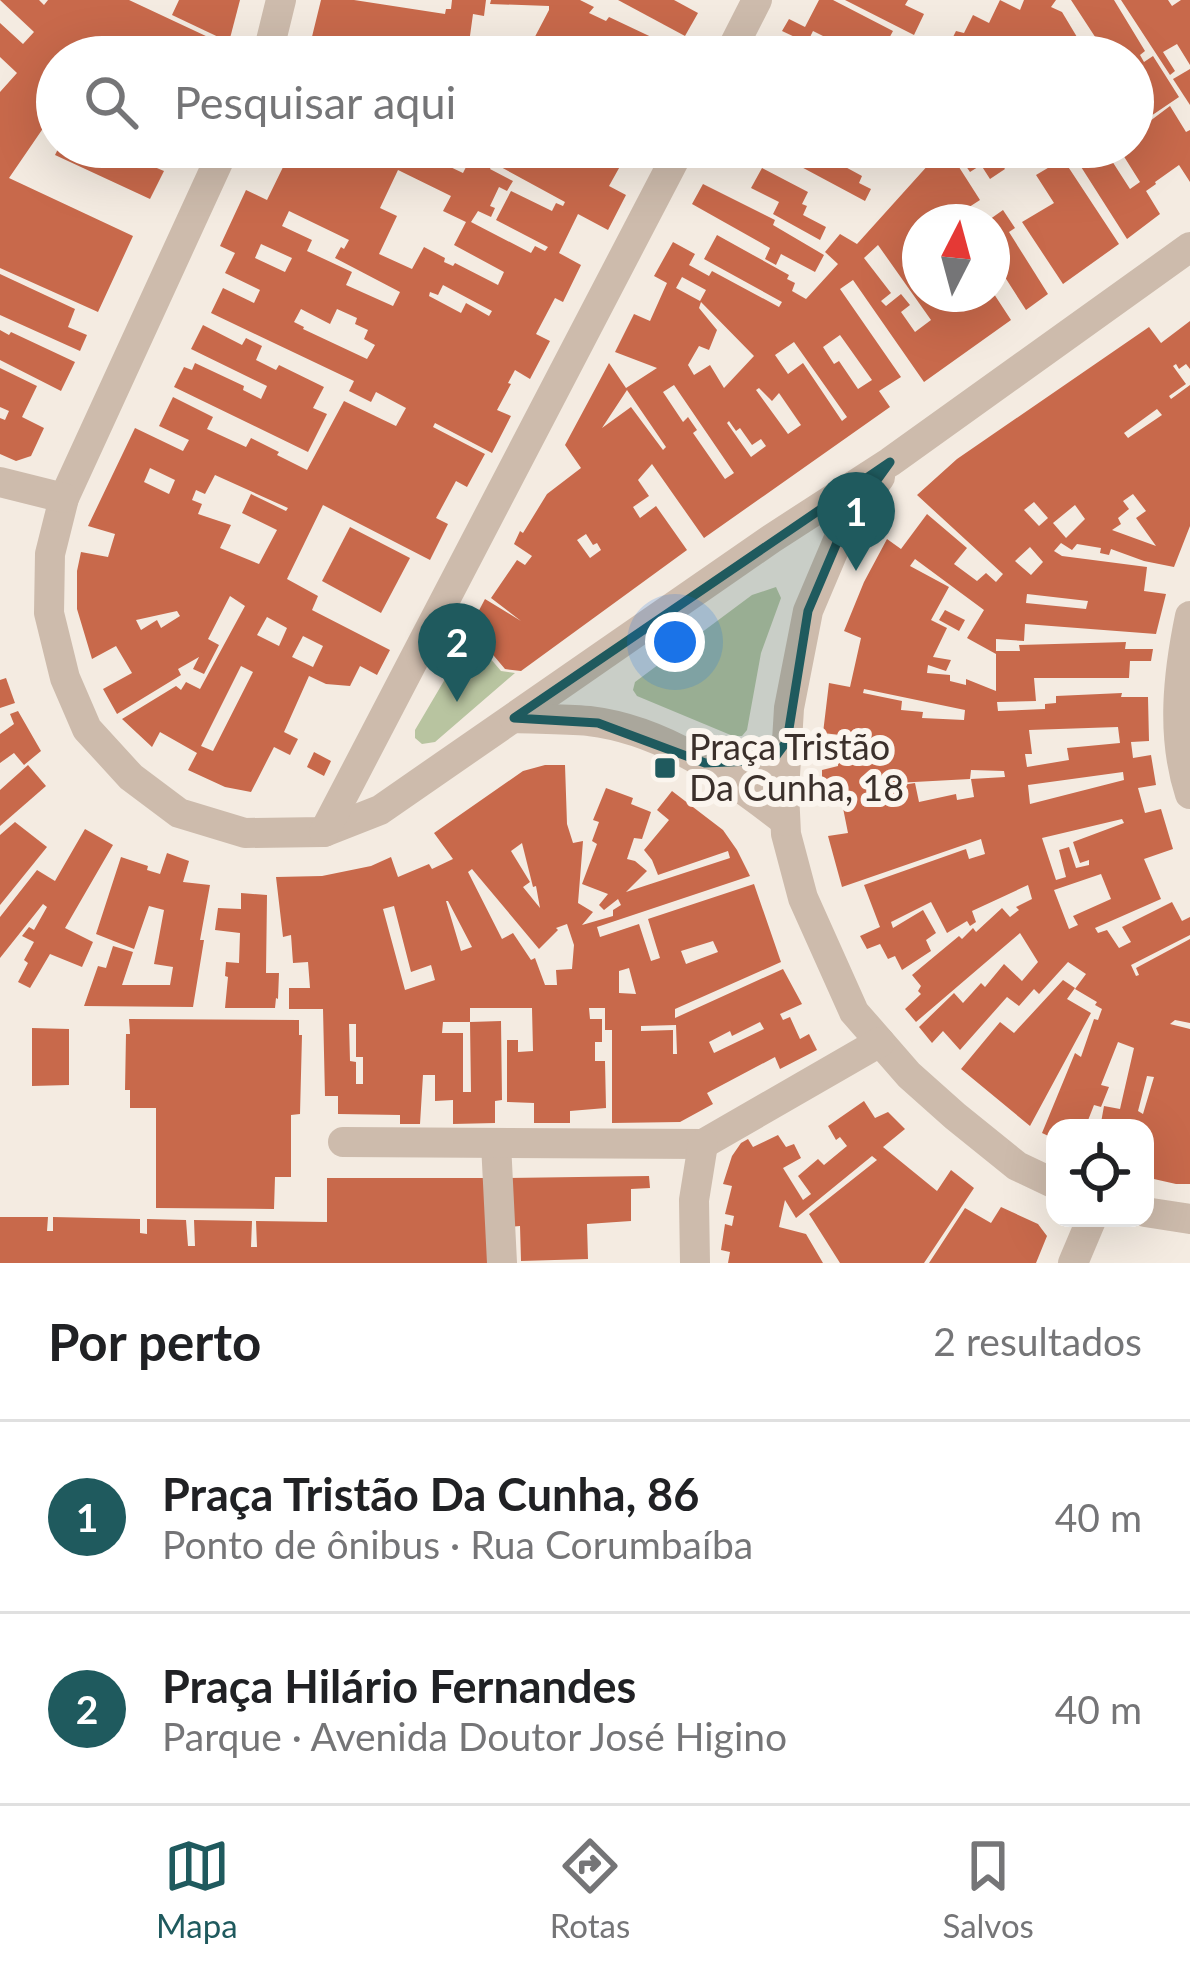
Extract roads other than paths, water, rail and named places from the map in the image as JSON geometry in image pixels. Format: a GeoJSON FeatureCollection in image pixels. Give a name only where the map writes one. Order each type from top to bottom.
{"type":"FeatureCollection","features":[{"type":"Feature","properties":{"kind":"street"},"geometry":{"type":"LineString","coordinates":[[272,36],[281,0]]}},
{"type":"Feature","properties":{"kind":"street"},"geometry":{"type":"LineString","coordinates":[[739,36],[757,0]]}},
{"type":"Feature","properties":{"kind":"street"},"geometry":{"type":"LineString","coordinates":[[215,168],[64,498],[50,554],[49,614],[65,679],[87,729],[130,776],[179,813],[244,832],[324,832],[380,810],[890,462],[1190,247]]}},
{"type":"Feature","properties":{"kind":"street"},"geometry":{"type":"LineString","coordinates":[[324,832],[670,168]]}},
{"type":"Feature","properties":{"kind":"street"},"geometry":{"type":"LineString","coordinates":[[890,462],[844,526],[808,611],[789,708],[785,821],[802,898],[854,1012],[909,1075],[955,1116],[1017,1166],[1046,1180]]}},
{"type":"Feature","properties":{"kind":"street"},"geometry":{"type":"LineString","coordinates":[[0,482],[64,498]]}},
{"type":"Feature","properties":{"kind":"street"},"geometry":{"type":"LineString","coordinates":[[771,539],[802,547],[829,564]]}},
{"type":"Feature","properties":{"kind":"street"},"geometry":{"type":"LineString","coordinates":[[1190,616],[1181,660],[1178,719],[1190,794]]}},
{"type":"Feature","properties":{"kind":"street"},"geometry":{"type":"LineString","coordinates":[[514,718],[598,723],[647,735],[729,777],[785,821]]}},
{"type":"Feature","properties":{"kind":"street"},"geometry":{"type":"LineString","coordinates":[[705,763],[743,769],[773,760],[788,741]]}},
{"type":"Feature","properties":{"kind":"street"},"geometry":{"type":"LineString","coordinates":[[343,1142],[703,1144],[880,1042]]}},
{"type":"Feature","properties":{"kind":"street"},"geometry":{"type":"LineString","coordinates":[[496,1142],[502,1263]]}},
{"type":"Feature","properties":{"kind":"street"},"geometry":{"type":"LineString","coordinates":[[694,1263],[694,1200],[703,1144]]}},
{"type":"Feature","properties":{"kind":"street"},"geometry":{"type":"LineString","coordinates":[[1154,1214],[1190,1220]]}},
{"type":"Feature","properties":{"kind":"street"},"geometry":{"type":"LineString","coordinates":[[1073,1263],[1088,1227]]}},
{"type":"Feature","properties":{"kind":"place","name":"Praça Tristão Da Cunha, 86"},"geometry":{"type":"Point","coordinates":[856,571]}},
{"type":"Feature","properties":{"kind":"place","name":"Praça Hilário Fernandes"},"geometry":{"type":"Point","coordinates":[457,702]}},
{"type":"Feature","properties":{"kind":"place","name":"Praça Tristão Da Cunha, 18"},"geometry":{"type":"Point","coordinates":[665,768]}}]}
